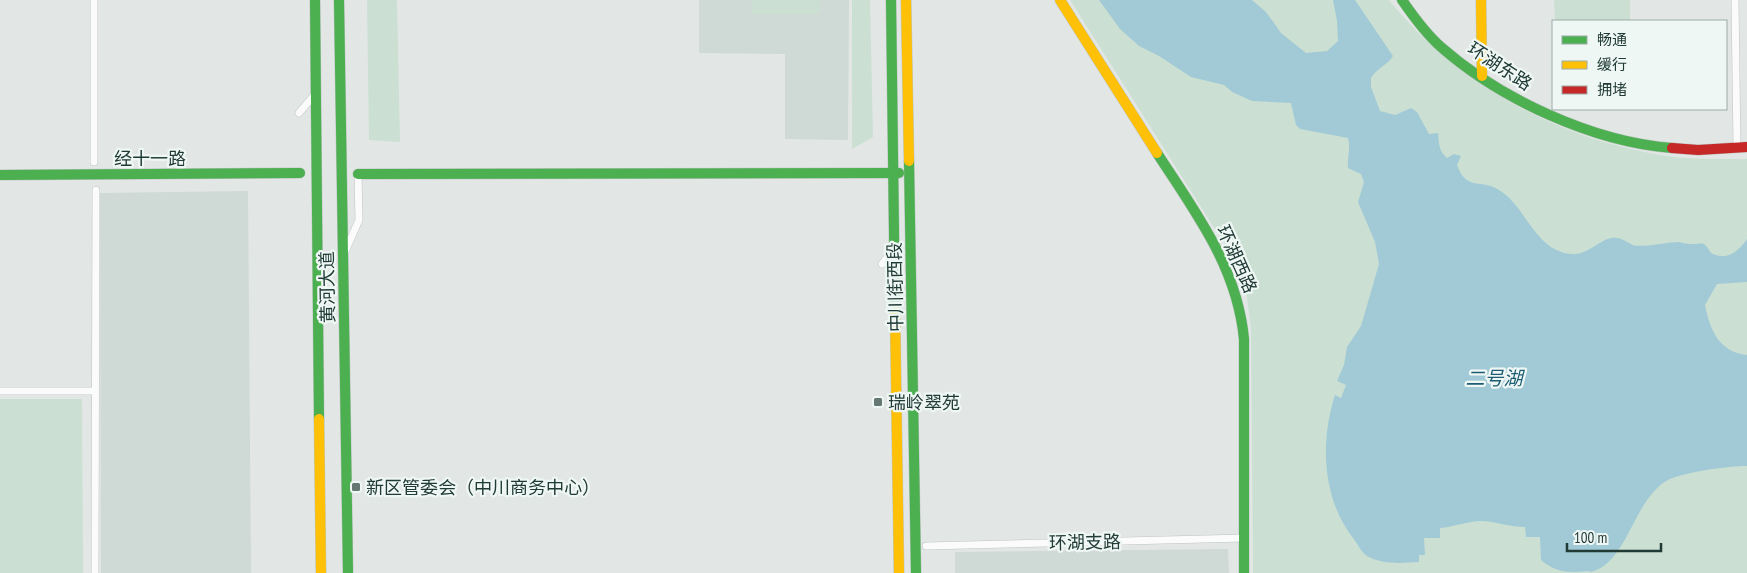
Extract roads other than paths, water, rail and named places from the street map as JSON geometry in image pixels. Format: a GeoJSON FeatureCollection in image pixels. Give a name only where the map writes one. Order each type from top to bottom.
{"type":"FeatureCollection","features":[{"type":"Feature","properties":{"kind":"main road","name":"黄河大道"},"geometry":{"type":"LineString","coordinates":[[314,0],[322,573]]}},
{"type":"Feature","properties":{"kind":"main road","name":"黄河大道"},"geometry":{"type":"LineString","coordinates":[[339,0],[348,573]]}},
{"type":"Feature","properties":{"kind":"main road","name":"中川街西段"},"geometry":{"type":"LineString","coordinates":[[891,0],[899,573]]}},
{"type":"Feature","properties":{"kind":"main road","name":"中川街西段"},"geometry":{"type":"LineString","coordinates":[[906,0],[916,573]]}},
{"type":"Feature","properties":{"kind":"main road","name":"环湖西路"},"geometry":{"type":"LineString","coordinates":[[1060,0],[1218,248],[1234,286],[1242,314],[1244,339],[1244,573]]}},
{"type":"Feature","properties":{"kind":"main road","name":"环湖东路"},"geometry":{"type":"LineString","coordinates":[[1402,0],[1441,46],[1482,76],[1514,97],[1581,128],[1653,144],[1697,150],[1742,148]]}},
{"type":"Feature","properties":{"kind":"main road"},"geometry":{"type":"LineString","coordinates":[[1481,0],[1482,76]]}},
{"type":"Feature","properties":{"kind":"main road"},"geometry":{"type":"LineString","coordinates":[[358,174],[909,172]]}},
{"type":"Feature","properties":{"kind":"main road","name":"经十一路"},"geometry":{"type":"LineString","coordinates":[[0,175],[300,173]]}},
{"type":"Feature","properties":{"kind":"street"},"geometry":{"type":"LineString","coordinates":[[94,0],[94,162]]}},
{"type":"Feature","properties":{"kind":"street"},"geometry":{"type":"LineString","coordinates":[[1735,0],[1742,148]]}},
{"type":"Feature","properties":{"kind":"street"},"geometry":{"type":"LineString","coordinates":[[299,113],[316,93]]}},
{"type":"Feature","properties":{"kind":"street"},"geometry":{"type":"LineString","coordinates":[[343,256],[359,220],[358,174]]}},
{"type":"Feature","properties":{"kind":"street"},"geometry":{"type":"LineString","coordinates":[[95,573],[96,190]]}},
{"type":"Feature","properties":{"kind":"street"},"geometry":{"type":"LineString","coordinates":[[882,264],[895,248]]}},
{"type":"Feature","properties":{"kind":"street"},"geometry":{"type":"LineString","coordinates":[[0,391],[95,391]]}},
{"type":"Feature","properties":{"kind":"street","name":"环湖支路"},"geometry":{"type":"LineString","coordinates":[[926,546],[1244,538]]}},
{"type":"Feature","properties":{"kind":"water","name":"二号湖"},"geometry":{"type":"Polygon","coordinates":[[[1099,0],[1252,0],[1266,12],[1281,33],[1306,53],[1327,51],[1338,41],[1333,0],[1355,0],[1393,56],[1371,78],[1371,87],[1380,111],[1395,115],[1411,108],[1417,112],[1429,134],[1438,133],[1442,153],[1447,158],[1454,154],[1461,156],[1457,165],[1465,179],[1492,187],[1509,197],[1548,245],[1558,251],[1577,254],[1607,239],[1615,238],[1638,246],[1679,242],[1702,244],[1711,253],[1727,256],[1740,248],[1747,239],[1747,282],[1717,284],[1705,305],[1717,338],[1729,349],[1747,355],[1747,466],[1707,470],[1685,474],[1668,480],[1656,489],[1646,501],[1614,556],[1603,566],[1591,572],[1558,570],[1541,560],[1540,537],[1526,537],[1525,527],[1482,521],[1440,528],[1440,538],[1424,538],[1425,555],[1419,555],[1419,562],[1386,562],[1367,556],[1343,522],[1335,505],[1327,469],[1326,450],[1327,431],[1335,395],[1341,398],[1346,385],[1337,381],[1344,365],[1347,347],[1361,326],[1379,264],[1375,242],[1358,202],[1364,182],[1361,174],[1348,168],[1348,138],[1300,129],[1296,125],[1291,103],[1252,101],[1232,92],[1224,85],[1191,77],[1159,56],[1139,46],[1120,29],[1099,0]]]}},
{"type":"Feature","properties":{"kind":"place","name":"瑞岭翠苑"},"geometry":{"type":"Point","coordinates":[878,402]}},
{"type":"Feature","properties":{"kind":"place","name":"新区管委会（中川商务中心）"},"geometry":{"type":"Point","coordinates":[356,487]}}]}
